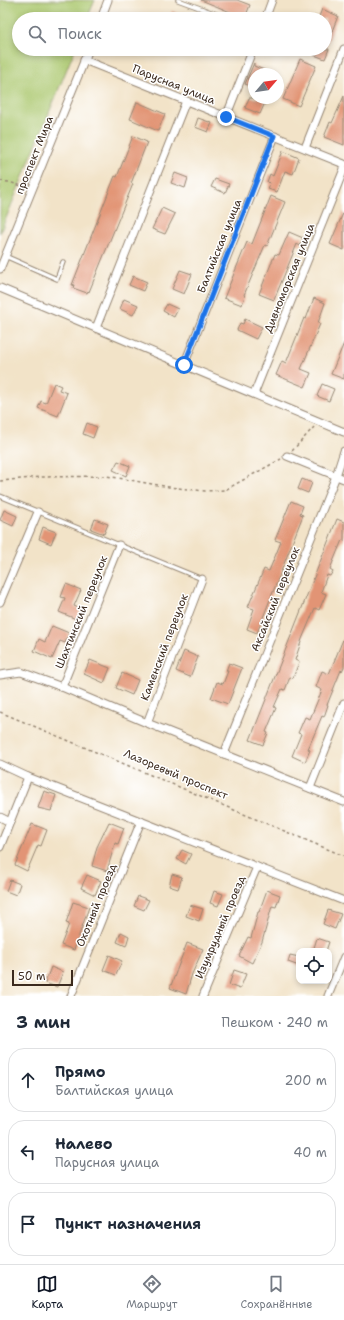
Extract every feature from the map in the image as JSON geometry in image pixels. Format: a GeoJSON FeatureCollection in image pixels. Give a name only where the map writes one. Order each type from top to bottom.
{"type":"FeatureCollection","features":[{"type":"Feature","properties":{"kind":"street"},"geometry":{"type":"LineString","coordinates":[[104,12],[108,0]]}},
{"type":"Feature","properties":{"kind":"street"},"geometry":{"type":"LineString","coordinates":[[268,12],[272,0]]}},
{"type":"Feature","properties":{"kind":"street"},"geometry":{"type":"LineString","coordinates":[[305,148],[344,49]]}},
{"type":"Feature","properties":{"kind":"street","name":"проспект Мира"},"geometry":{"type":"LineString","coordinates":[[0,269],[86,56]]}},
{"type":"Feature","properties":{"kind":"street"},"geometry":{"type":"LineString","coordinates":[[226,117],[250,56]]}},
{"type":"Feature","properties":{"kind":"street","name":"Парусная улица"},"geometry":{"type":"LineString","coordinates":[[84,60],[344,164]]}},
{"type":"Feature","properties":{"kind":"street"},"geometry":{"type":"LineString","coordinates":[[96,328],[186,101]]}},
{"type":"Feature","properties":{"kind":"street","name":"Балтийская улица"},"geometry":{"type":"LineString","coordinates":[[184,365],[274,136]]}},
{"type":"Feature","properties":{"kind":"street","name":"Дивноморская улица"},"geometry":{"type":"LineString","coordinates":[[254,394],[344,169]]}},
{"type":"Feature","properties":{"kind":"street"},"geometry":{"type":"LineString","coordinates":[[0,288],[320,422],[343,429]]}},
{"type":"Feature","properties":{"kind":"street","name":"Аксайский переулок"},"geometry":{"type":"LineString","coordinates":[[224,754],[336,476],[344,451]]}},
{"type":"Feature","properties":{"kind":"street"},"geometry":{"type":"LineString","coordinates":[[287,456],[344,479]]}},
{"type":"Feature","properties":{"kind":"street"},"geometry":{"type":"LineString","coordinates":[[0,602],[38,512]]}},
{"type":"Feature","properties":{"kind":"street","name":"Шахтинский переулок"},"geometry":{"type":"LineString","coordinates":[[62,688],[120,545]]}},
{"type":"Feature","properties":{"kind":"street","name":"Каменский переулок"},"geometry":{"type":"LineString","coordinates":[[147,723],[202,579]]}},
{"type":"Feature","properties":{"kind":"street"},"geometry":{"type":"LineString","coordinates":[[0,675],[21,672],[344,802]]}},
{"type":"Feature","properties":{"kind":"street"},"geometry":{"type":"LineString","coordinates":[[310,788],[344,703]]}},
{"type":"Feature","properties":{"kind":"street"},"geometry":{"type":"LineString","coordinates":[[0,764],[28,777],[344,901]]}},
{"type":"Feature","properties":{"kind":"street"},"geometry":{"type":"LineString","coordinates":[[0,847],[28,777]]}},
{"type":"Feature","properties":{"kind":"street"},"geometry":{"type":"LineString","coordinates":[[0,818],[10,822]]}},
{"type":"Feature","properties":{"kind":"street","name":"Охотный проезд"},"geometry":{"type":"LineString","coordinates":[[71,996],[141,821]]}},
{"type":"Feature","properties":{"kind":"street","name":"Изумрудный проезд"},"geometry":{"type":"LineString","coordinates":[[203,996],[257,867]]}},
{"type":"Feature","properties":{"kind":"street"},"geometry":{"type":"LineString","coordinates":[[328,996],[344,957]]}},
{"type":"Feature","properties":{"kind":"lane"},"geometry":{"type":"LineString","coordinates":[[178,0],[211,12]]}},
{"type":"Feature","properties":{"kind":"lane"},"geometry":{"type":"LineString","coordinates":[[5,256],[57,279],[63,262]]}},
{"type":"Feature","properties":{"kind":"lane"},"geometry":{"type":"LineString","coordinates":[[0,496],[202,579]]}},
{"type":"Feature","properties":{"kind":"path"},"geometry":{"type":"LineString","coordinates":[[0,182],[9,182],[32,188]]}},
{"type":"Feature","properties":{"kind":"path"},"geometry":{"type":"LineString","coordinates":[[0,480],[42,476],[107,476],[169,487],[205,491],[225,490],[287,456],[320,422]]}},
{"type":"Feature","properties":{"kind":"path","name":"Лазоревый проспект"},"geometry":{"type":"LineString","coordinates":[[0,712],[344,856]]}},
{"type":"Feature","properties":{"kind":"green space"},"geometry":{"type":"Polygon","coordinates":[[[0,0],[95,0],[90,12],[12,12],[12,56],[72,56],[0,233],[0,0]]]}},
{"type":"Feature","properties":{"kind":"building"},"geometry":{"type":"Polygon","coordinates":[[[201,0],[237,0],[250,5],[247,12],[230,12],[201,0]]]}},
{"type":"Feature","properties":{"kind":"building"},"geometry":{"type":"Polygon","coordinates":[[[322,9],[329,12],[321,12],[322,9]]]}},
{"type":"Feature","properties":{"kind":"building"},"geometry":{"type":"Polygon","coordinates":[[[332,13],[338,16],[332,31],[332,13]]]}},
{"type":"Feature","properties":{"kind":"building"},"geometry":{"type":"Polygon","coordinates":[[[317,56],[326,56],[325,59],[317,56]]]}},
{"type":"Feature","properties":{"kind":"building"},"geometry":{"type":"Polygon","coordinates":[[[300,59],[316,66],[299,106],[284,99],[300,59]]]}},
{"type":"Feature","properties":{"kind":"building"},"geometry":{"type":"Polygon","coordinates":[[[254,63],[254,66],[259,68],[252,68],[254,63]]]}},
{"type":"Feature","properties":{"kind":"building"},"geometry":{"type":"Polygon","coordinates":[[[248,77],[248,85],[245,84],[248,77]]]}},
{"type":"Feature","properties":{"kind":"building"},"geometry":{"type":"Polygon","coordinates":[[[344,96],[344,145],[324,137],[344,96]]]}},
{"type":"Feature","properties":{"kind":"building"},"geometry":{"type":"Polygon","coordinates":[[[248,100],[248,104],[264,104],[260,114],[245,108],[248,100]]]}},
{"type":"Feature","properties":{"kind":"building"},"geometry":{"type":"Polygon","coordinates":[[[137,102],[165,114],[158,131],[130,119],[137,102]]]}},
{"type":"Feature","properties":{"kind":"building"},"geometry":{"type":"Polygon","coordinates":[[[198,118],[212,123],[208,132],[195,127],[198,118]]]}},
{"type":"Feature","properties":{"kind":"building"},"geometry":{"type":"Polygon","coordinates":[[[133,136],[147,142],[131,183],[133,184],[89,292],[88,291],[87,293],[73,288],[74,285],[72,285],[115,176],[117,177],[133,136]]]}},
{"type":"Feature","properties":{"kind":"building"},"geometry":{"type":"Polygon","coordinates":[[[283,151],[299,158],[293,174],[285,171],[277,192],[268,189],[270,183],[267,182],[270,174],[273,176],[283,151]]]}},
{"type":"Feature","properties":{"kind":"building"},"geometry":{"type":"Polygon","coordinates":[[[175,173],[188,178],[185,188],[171,183],[175,173]]]}},
{"type":"Feature","properties":{"kind":"building"},"geometry":{"type":"Polygon","coordinates":[[[215,179],[229,184],[225,193],[211,187],[215,179]]]}},
{"type":"Feature","properties":{"kind":"building"},"geometry":{"type":"Polygon","coordinates":[[[271,196],[285,202],[267,246],[265,245],[244,295],[242,305],[224,298],[247,242],[252,244],[271,196]]]}},
{"type":"Feature","properties":{"kind":"building"},"geometry":{"type":"Polygon","coordinates":[[[162,208],[175,214],[165,234],[152,229],[162,208]]]}},
{"type":"Feature","properties":{"kind":"building"},"geometry":{"type":"Polygon","coordinates":[[[344,211],[344,250],[330,244],[344,211]]]}},
{"type":"Feature","properties":{"kind":"building"},"geometry":{"type":"Polygon","coordinates":[[[289,232],[303,238],[300,246],[297,244],[274,300],[259,294],[275,254],[279,255],[289,232]]]}},
{"type":"Feature","properties":{"kind":"building"},"geometry":{"type":"Polygon","coordinates":[[[180,270],[192,274],[184,294],[172,289],[180,270]]]}},
{"type":"Feature","properties":{"kind":"building"},"geometry":{"type":"Polygon","coordinates":[[[133,276],[147,282],[143,291],[129,285],[133,276]]]}},
{"type":"Feature","properties":{"kind":"building"},"geometry":{"type":"Polygon","coordinates":[[[314,298],[325,303],[318,323],[320,324],[301,369],[311,373],[305,387],[276,375],[282,361],[286,363],[304,318],[306,319],[314,298]]]}},
{"type":"Feature","properties":{"kind":"building"},"geometry":{"type":"Polygon","coordinates":[[[124,299],[138,305],[133,315],[120,309],[124,299]]]}},
{"type":"Feature","properties":{"kind":"building"},"geometry":{"type":"Polygon","coordinates":[[[167,304],[178,309],[174,317],[163,311],[167,304]]]}},
{"type":"Feature","properties":{"kind":"building"},"geometry":{"type":"Polygon","coordinates":[[[245,319],[262,327],[256,339],[237,330],[240,323],[243,324],[245,319]]]}},
{"type":"Feature","properties":{"kind":"building"},"geometry":{"type":"Polygon","coordinates":[[[344,343],[344,379],[331,374],[344,343]]]}},
{"type":"Feature","properties":{"kind":"building"},"geometry":{"type":"Polygon","coordinates":[[[54,383],[61,386],[59,390],[67,393],[58,416],[38,408],[41,401],[46,403],[54,383]]]}},
{"type":"Feature","properties":{"kind":"building"},"geometry":{"type":"Polygon","coordinates":[[[322,384],[334,389],[329,401],[317,396],[322,384]]]}},
{"type":"Feature","properties":{"kind":"building"},"geometry":{"type":"Polygon","coordinates":[[[87,423],[97,427],[93,438],[83,434],[87,423]]]}},
{"type":"Feature","properties":{"kind":"building"},"geometry":{"type":"Polygon","coordinates":[[[118,461],[130,466],[126,476],[113,470],[118,461]]]}},
{"type":"Feature","properties":{"kind":"building"},"geometry":{"type":"Polygon","coordinates":[[[302,479],[312,483],[308,493],[298,489],[302,479]]]}},
{"type":"Feature","properties":{"kind":"building"},"geometry":{"type":"Polygon","coordinates":[[[291,501],[303,506],[300,514],[303,515],[257,633],[247,629],[254,609],[248,607],[264,569],[269,571],[281,542],[275,540],[291,501]]]}},
{"type":"Feature","properties":{"kind":"building"},"geometry":{"type":"Polygon","coordinates":[[[4,510],[17,516],[13,526],[0,520],[4,510]]]}},
{"type":"Feature","properties":{"kind":"building"},"geometry":{"type":"Polygon","coordinates":[[[95,519],[108,524],[104,534],[91,529],[95,519]]]}},
{"type":"Feature","properties":{"kind":"building"},"geometry":{"type":"Polygon","coordinates":[[[337,519],[344,522],[344,541],[342,540],[330,569],[333,571],[330,576],[327,575],[321,592],[326,594],[319,610],[315,608],[302,639],[295,660],[299,662],[293,678],[290,677],[285,690],[282,689],[274,707],[276,708],[266,732],[268,733],[263,745],[250,740],[337,519]]]}},
{"type":"Feature","properties":{"kind":"building"},"geometry":{"type":"Polygon","coordinates":[[[43,527],[56,532],[51,544],[39,539],[43,527]]]}},
{"type":"Feature","properties":{"kind":"building"},"geometry":{"type":"Polygon","coordinates":[[[66,584],[81,590],[74,606],[81,609],[76,619],[59,612],[65,598],[61,597],[66,584]]]}},
{"type":"Feature","properties":{"kind":"building"},"geometry":{"type":"Polygon","coordinates":[[[52,626],[69,633],[65,643],[60,641],[52,659],[34,651],[39,639],[45,642],[52,626]]]}},
{"type":"Feature","properties":{"kind":"building"},"geometry":{"type":"Polygon","coordinates":[[[344,637],[344,667],[342,671],[341,670],[327,705],[324,717],[322,716],[308,749],[310,750],[305,762],[292,756],[301,734],[298,733],[305,717],[310,719],[322,690],[316,687],[322,671],[329,674],[344,637]]]}},
{"type":"Feature","properties":{"kind":"building"},"geometry":{"type":"Polygon","coordinates":[[[184,651],[198,657],[190,677],[176,671],[184,651]]]}},
{"type":"Feature","properties":{"kind":"building"},"geometry":{"type":"Polygon","coordinates":[[[90,660],[110,668],[104,683],[84,674],[90,660]]]}},
{"type":"Feature","properties":{"kind":"building"},"geometry":{"type":"Polygon","coordinates":[[[229,663],[242,668],[228,704],[211,698],[217,682],[223,684],[228,671],[226,671],[229,663]]]}},
{"type":"Feature","properties":{"kind":"building"},"geometry":{"type":"Polygon","coordinates":[[[122,673],[138,680],[132,695],[116,688],[122,673]]]}},
{"type":"Feature","properties":{"kind":"building"},"geometry":{"type":"Polygon","coordinates":[[[44,791],[56,795],[51,811],[38,808],[44,791]]]}},
{"type":"Feature","properties":{"kind":"building"},"geometry":{"type":"Polygon","coordinates":[[[109,822],[124,828],[118,844],[115,843],[107,871],[92,866],[97,847],[109,822]]]}},
{"type":"Feature","properties":{"kind":"building"},"geometry":{"type":"Polygon","coordinates":[[[32,824],[47,830],[41,846],[38,845],[27,871],[15,865],[32,824]]]}},
{"type":"Feature","properties":{"kind":"building"},"geometry":{"type":"Polygon","coordinates":[[[182,850],[191,854],[186,864],[177,859],[182,850]]]}},
{"type":"Feature","properties":{"kind":"building"},"geometry":{"type":"Polygon","coordinates":[[[172,874],[182,877],[178,889],[169,886],[172,874]]]}},
{"type":"Feature","properties":{"kind":"building"},"geometry":{"type":"Polygon","coordinates":[[[87,875],[101,881],[95,895],[81,888],[87,875]]]}},
{"type":"Feature","properties":{"kind":"building"},"geometry":{"type":"Polygon","coordinates":[[[10,880],[20,884],[16,895],[6,891],[10,880]]]}},
{"type":"Feature","properties":{"kind":"building"},"geometry":{"type":"Polygon","coordinates":[[[267,890],[280,895],[276,907],[272,906],[262,942],[252,963],[239,956],[248,937],[251,938],[258,912],[267,890]]]}},
{"type":"Feature","properties":{"kind":"building"},"geometry":{"type":"Polygon","coordinates":[[[214,891],[223,894],[218,906],[210,903],[214,891]]]}},
{"type":"Feature","properties":{"kind":"building"},"geometry":{"type":"Polygon","coordinates":[[[138,896],[149,900],[144,910],[134,906],[138,896]]]}},
{"type":"Feature","properties":{"kind":"building"},"geometry":{"type":"Polygon","coordinates":[[[73,902],[89,907],[74,950],[61,945],[69,924],[66,923],[73,902]]]}},
{"type":"Feature","properties":{"kind":"building"},"geometry":{"type":"Polygon","coordinates":[[[190,905],[203,909],[199,921],[186,916],[190,905]]]}},
{"type":"Feature","properties":{"kind":"building"},"geometry":{"type":"Polygon","coordinates":[[[328,910],[341,914],[335,929],[323,924],[328,910]]]}},
{"type":"Feature","properties":{"kind":"building"},"geometry":{"type":"Polygon","coordinates":[[[121,932],[129,936],[126,946],[117,942],[121,932]]]}},
{"type":"Feature","properties":{"kind":"building"},"geometry":{"type":"Polygon","coordinates":[[[317,938],[329,942],[327,948],[314,948],[317,938]]]}},
{"type":"Feature","properties":{"kind":"building"},"geometry":{"type":"Polygon","coordinates":[[[187,943],[203,949],[192,974],[186,994],[170,988],[187,943]]]}},
{"type":"Feature","properties":{"kind":"building"},"geometry":{"type":"Polygon","coordinates":[[[109,955],[122,961],[116,975],[103,970],[109,955]]]}},
{"type":"Feature","properties":{"kind":"building"},"geometry":{"type":"Polygon","coordinates":[[[290,955],[296,956],[296,965],[288,962],[290,955]]]}},
{"type":"Feature","properties":{"kind":"building"},"geometry":{"type":"Polygon","coordinates":[[[51,967],[63,972],[57,987],[45,983],[51,967]]]}},
{"type":"Feature","properties":{"kind":"building"},"geometry":{"type":"Polygon","coordinates":[[[234,970],[246,974],[240,989],[229,985],[234,970]]]}},
{"type":"Feature","properties":{"kind":"route"},"geometry":{"type":"LineString","coordinates":[[184,365],[274,136],[226,117]]}}]}
